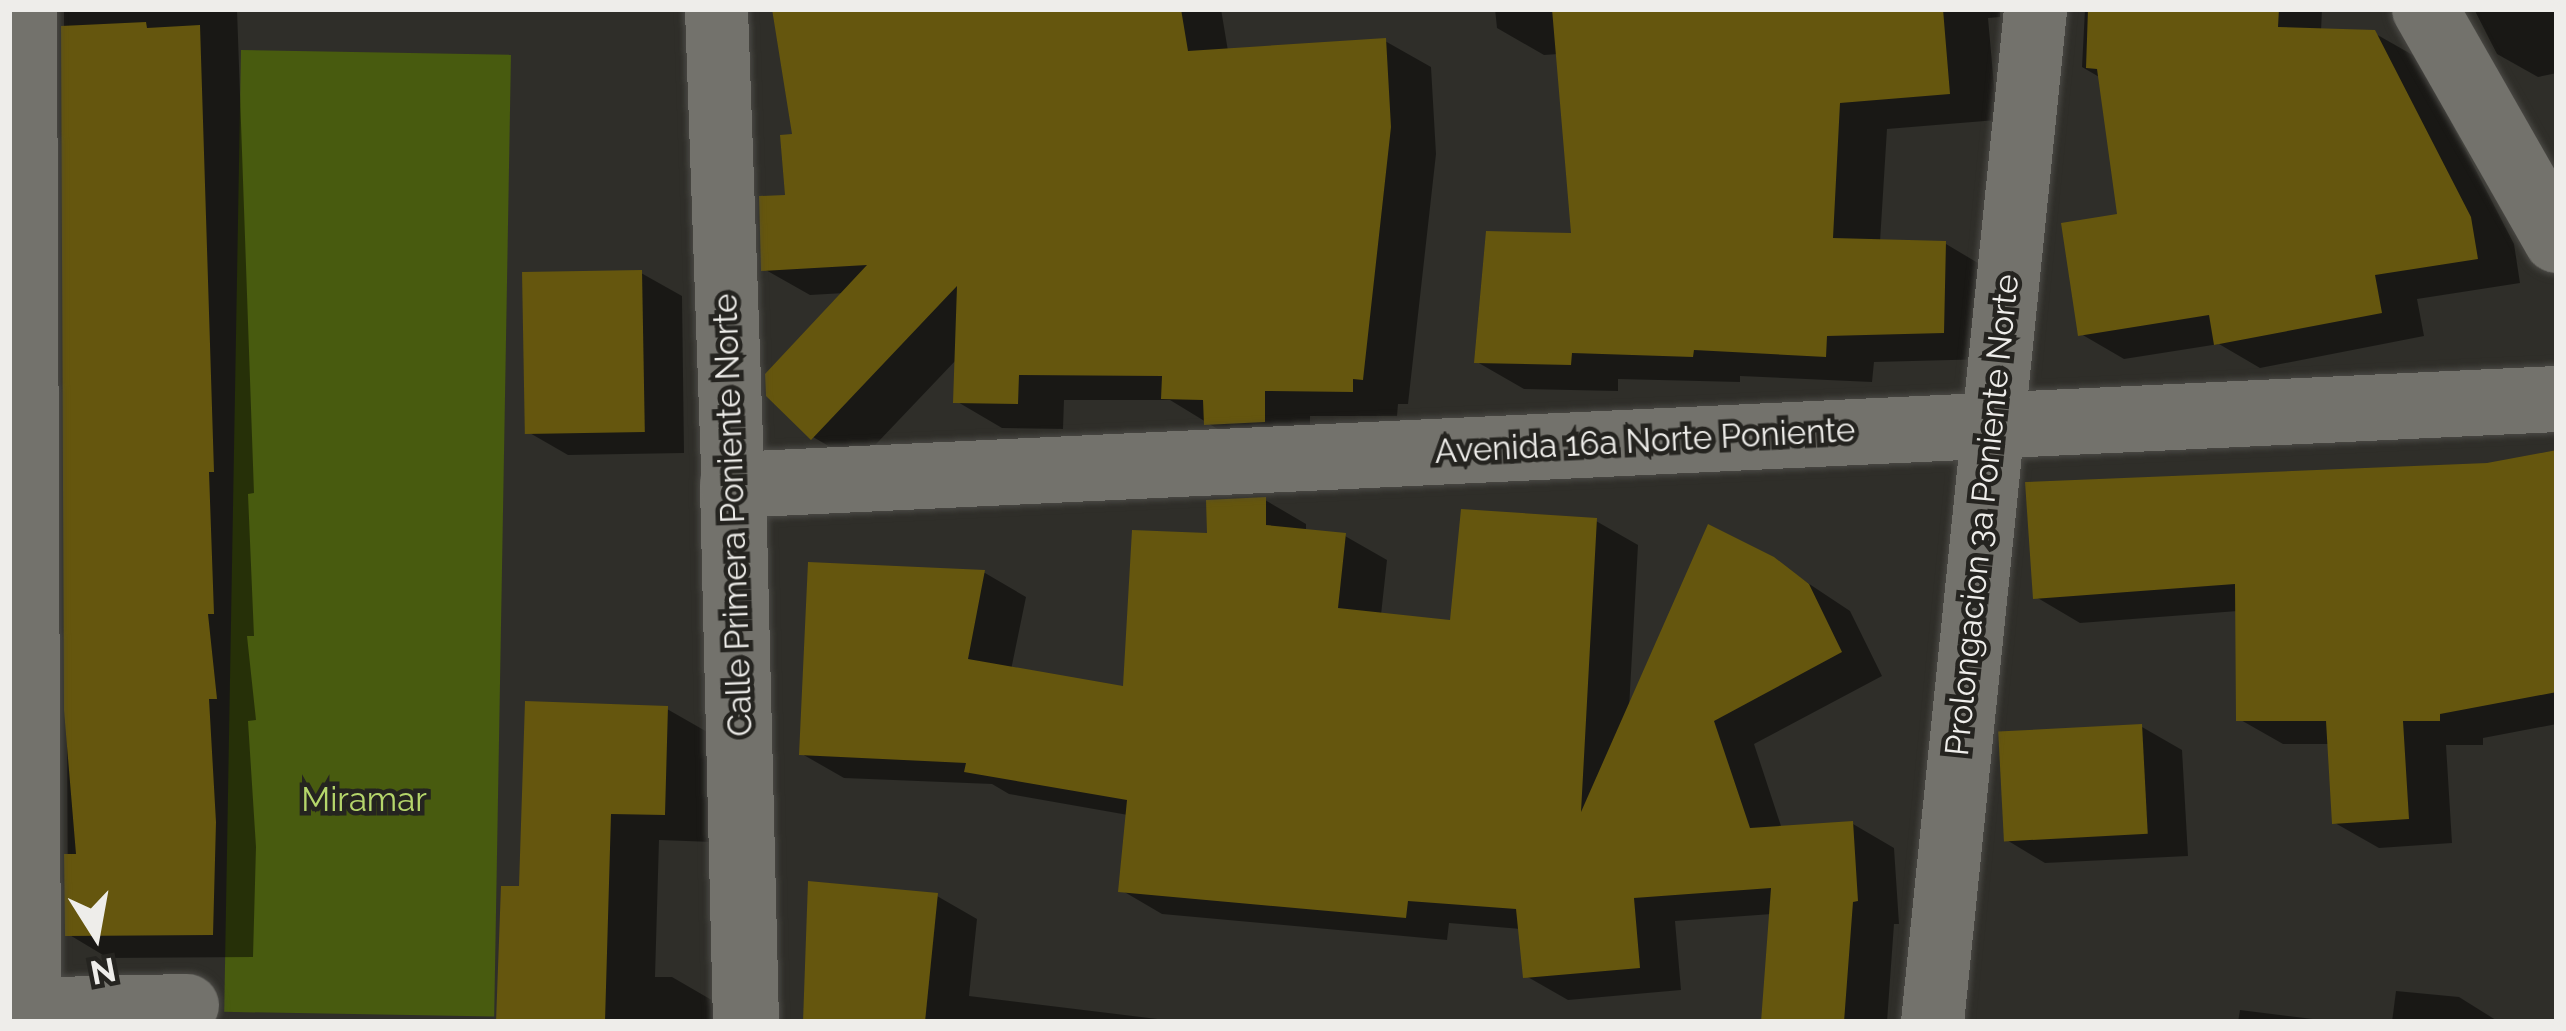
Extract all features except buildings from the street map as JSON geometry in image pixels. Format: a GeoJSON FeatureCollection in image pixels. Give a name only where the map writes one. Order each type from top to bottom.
{"type":"FeatureCollection","features":[{"type":"Feature","properties":{"kind":"street"},"geometry":{"type":"LineString","coordinates":[[25,9],[19,1009],[187,1005]]}},
{"type":"Feature","properties":{"kind":"street","name":"Calle Primera Poniente Norte"},"geometry":{"type":"LineString","coordinates":[[716,9],[746,1022]]}},
{"type":"Feature","properties":{"kind":"street","name":"Prolongacion 3a Poniente Norte"},"geometry":{"type":"LineString","coordinates":[[1932,1022],[1989,424],[2036,9]]}},
{"type":"Feature","properties":{"kind":"street"},"geometry":{"type":"LineString","coordinates":[[2425,9],[2557,240]]}},
{"type":"Feature","properties":{"kind":"street","name":"Avenida 16a Norte Poniente"},"geometry":{"type":"LineString","coordinates":[[733,484],[2557,399]]}},
{"type":"Feature","properties":{"kind":"green space","name":"Miramar"},"geometry":{"type":"Polygon","coordinates":[[[241,50],[511,55],[494,1017],[224,1012],[241,50]]]}}]}
